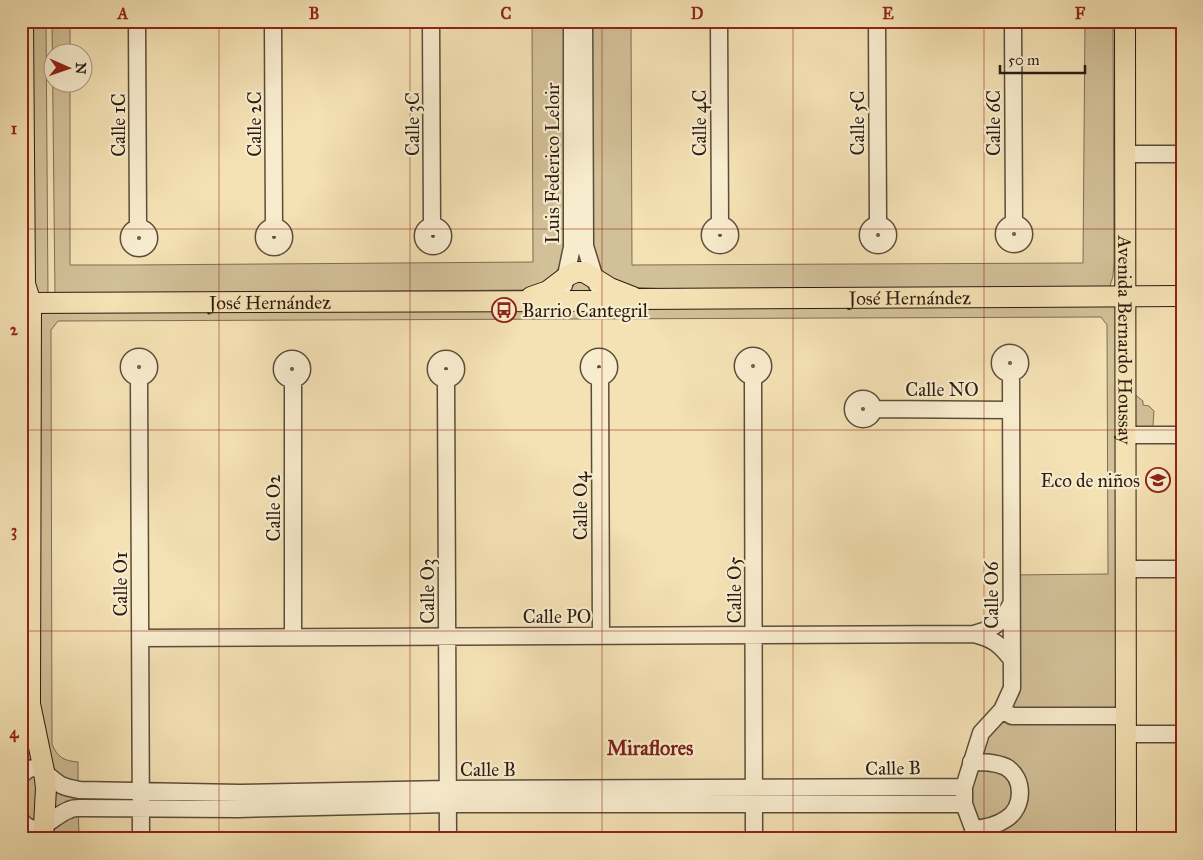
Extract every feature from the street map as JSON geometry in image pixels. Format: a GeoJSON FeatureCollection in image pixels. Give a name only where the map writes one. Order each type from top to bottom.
{"type":"FeatureCollection","features":[{"type":"Feature","properties":{"kind":"main road"},"geometry":{"type":"LineString","coordinates":[[23,21],[30,704],[46,788],[43,832]]}},
{"type":"Feature","properties":{"kind":"main road","name":"Avenida Bernardo Houssay"},"geometry":{"type":"LineString","coordinates":[[1125,21],[1126,839]]}},
{"type":"Feature","properties":{"kind":"main road","name":"José Hernández"},"geometry":{"type":"LineString","coordinates":[[519,301],[548,291],[576,272],[584,272],[610,288],[637,299]]}},
{"type":"Feature","properties":{"kind":"main road","name":"José Hernández"},"geometry":{"type":"LineString","coordinates":[[25,297],[620,301],[637,299],[1182,296]]}},
{"type":"Feature","properties":{"kind":"street","name":"Calle 1C"},"geometry":{"type":"LineString","coordinates":[[137,21],[138,228]]}},
{"type":"Feature","properties":{"kind":"street","name":"Calle 2C"},"geometry":{"type":"LineString","coordinates":[[273,21],[274,228]]}},
{"type":"Feature","properties":{"kind":"street","name":"Calle 3C"},"geometry":{"type":"LineString","coordinates":[[431,21],[432,226]]}},
{"type":"Feature","properties":{"kind":"street","name":"Luis Federico Leloir"},"geometry":{"type":"LineString","coordinates":[[564,280],[570,263],[572,247],[572,21]]}},
{"type":"Feature","properties":{"kind":"street","name":"Luis Federico Leloir"},"geometry":{"type":"LineString","coordinates":[[584,21],[585,246],[597,285],[591,301]]}},
{"type":"Feature","properties":{"kind":"street","name":"Calle 4C"},"geometry":{"type":"LineString","coordinates":[[719,21],[720,226]]}},
{"type":"Feature","properties":{"kind":"street","name":"Calle 5C"},"geometry":{"type":"LineString","coordinates":[[877,21],[878,226]]}},
{"type":"Feature","properties":{"kind":"street","name":"Calle 6C"},"geometry":{"type":"LineString","coordinates":[[1013,21],[1014,224]]}},
{"type":"Feature","properties":{"kind":"street"},"geometry":{"type":"LineString","coordinates":[[1125,154],[1182,154]]}},
{"type":"Feature","properties":{"kind":"street"},"geometry":{"type":"LineString","coordinates":[[564,280],[566,296],[571,301]]}},
{"type":"Feature","properties":{"kind":"street","name":"Calle O6"},"geometry":{"type":"LineString","coordinates":[[964,804],[964,787],[981,733],[1002,710],[1012,688],[1011,373]]}},
{"type":"Feature","properties":{"kind":"street","name":"Calle O4"},"geometry":{"type":"LineString","coordinates":[[600,376],[600,636]]}},
{"type":"Feature","properties":{"kind":"street","name":"Calle O5"},"geometry":{"type":"LineString","coordinates":[[753,376],[754,839]]}},
{"type":"Feature","properties":{"kind":"street","name":"Calle O1"},"geometry":{"type":"LineString","coordinates":[[139,377],[141,839]]}},
{"type":"Feature","properties":{"kind":"street","name":"Calle O3"},"geometry":{"type":"LineString","coordinates":[[446,378],[448,839]]}},
{"type":"Feature","properties":{"kind":"street","name":"Calle O2"},"geometry":{"type":"LineString","coordinates":[[293,379],[293,637]]}},
{"type":"Feature","properties":{"kind":"street","name":"Calle NO"},"geometry":{"type":"LineString","coordinates":[[873,409],[1011,410]]}},
{"type":"Feature","properties":{"kind":"street"},"geometry":{"type":"LineString","coordinates":[[1125,435],[1182,435]]}},
{"type":"Feature","properties":{"kind":"street"},"geometry":{"type":"LineString","coordinates":[[1125,569],[1182,569]]}},
{"type":"Feature","properties":{"kind":"street","name":"Calle PO"},"geometry":{"type":"LineString","coordinates":[[974,634],[992,629],[1004,619],[1012,603]]}},
{"type":"Feature","properties":{"kind":"street","name":"Calle PO"},"geometry":{"type":"LineString","coordinates":[[140,638],[974,634],[990,638],[1003,648],[1012,660]]}},
{"type":"Feature","properties":{"kind":"street"},"geometry":{"type":"LineString","coordinates":[[1002,710],[1012,716],[1125,725],[1182,734]]}},
{"type":"Feature","properties":{"kind":"street"},"geometry":{"type":"LineString","coordinates":[[964,804],[975,834],[1008,818],[1015,810],[1020,789],[1018,780],[1013,772],[1005,767],[994,763],[972,762]]}},
{"type":"Feature","properties":{"kind":"street"},"geometry":{"type":"LineString","coordinates":[[21,776],[25,771],[32,768],[44,771]]}},
{"type":"Feature","properties":{"kind":"street","name":"Calle B"},"geometry":{"type":"LineString","coordinates":[[44,771],[59,784],[80,790],[447,797],[754,796],[964,787]]}},
{"type":"Feature","properties":{"kind":"street","name":"Calle B"},"geometry":{"type":"LineString","coordinates":[[754,796],[964,804]]}},
{"type":"Feature","properties":{"kind":"street","name":"Calle B"},"geometry":{"type":"LineString","coordinates":[[43,832],[69,809],[80,808],[238,810],[447,797]]}},
{"type":"Feature","properties":{"kind":"street"},"geometry":{"type":"LineString","coordinates":[[21,820],[25,825],[43,832]]}},
{"type":"Feature","properties":{"kind":"shaded area"},"geometry":{"type":"Polygon","coordinates":[[[30,21],[46,21],[46,42],[42,42],[42,92],[47,92],[48,297],[35,292],[30,21]]]}},
{"type":"Feature","properties":{"kind":"shaded area"},"geometry":{"type":"Polygon","coordinates":[[[52,21],[70,21],[70,42],[52,42],[52,21]]]}},
{"type":"Feature","properties":{"kind":"shaded area"},"geometry":{"type":"Polygon","coordinates":[[[532,21],[569,21],[570,239],[560,267],[550,278],[543,282],[522,290],[70,294],[55,296],[53,92],[70,92],[70,265],[533,262],[532,21]]]}},
{"type":"Feature","properties":{"kind":"shaded area"},"geometry":{"type":"Polygon","coordinates":[[[589,21],[631,21],[632,265],[1083,263],[1085,21],[1113,21],[1114,262],[1110,286],[1104,289],[693,290],[626,287],[600,271],[593,255],[589,21]]]}},
{"type":"Feature","properties":{"kind":"shaded area"},"geometry":{"type":"Polygon","coordinates":[[[569,275],[623,294],[1124,296],[1126,839],[977,839],[964,804],[141,808],[141,791],[964,787],[1012,688],[1011,575],[1108,574],[1107,325],[1101,317],[58,321],[51,330],[52,744],[62,758],[78,762],[78,786],[74,786],[74,811],[78,811],[79,832],[70,833],[61,839],[21,839],[21,303],[519,301],[569,275]]]}},
{"type":"Feature","properties":{"kind":"shaded area"},"geometry":{"type":"Polygon","coordinates":[[[1134,394],[1143,401],[1143,405],[1149,406],[1154,411],[1153,425],[1151,427],[1137,427],[1134,424],[1134,394]]]}},
{"type":"Feature","properties":{"kind":"place","name":"Barrio Cantegril"},"geometry":{"type":"Point","coordinates":[504,310]}},
{"type":"Feature","properties":{"kind":"place","name":"Eco de niños"},"geometry":{"type":"Point","coordinates":[1158,480]}},
{"type":"Feature","properties":{"kind":"district","name":"Miraflores"},"geometry":{"type":"Point","coordinates":[650,748]}}]}
